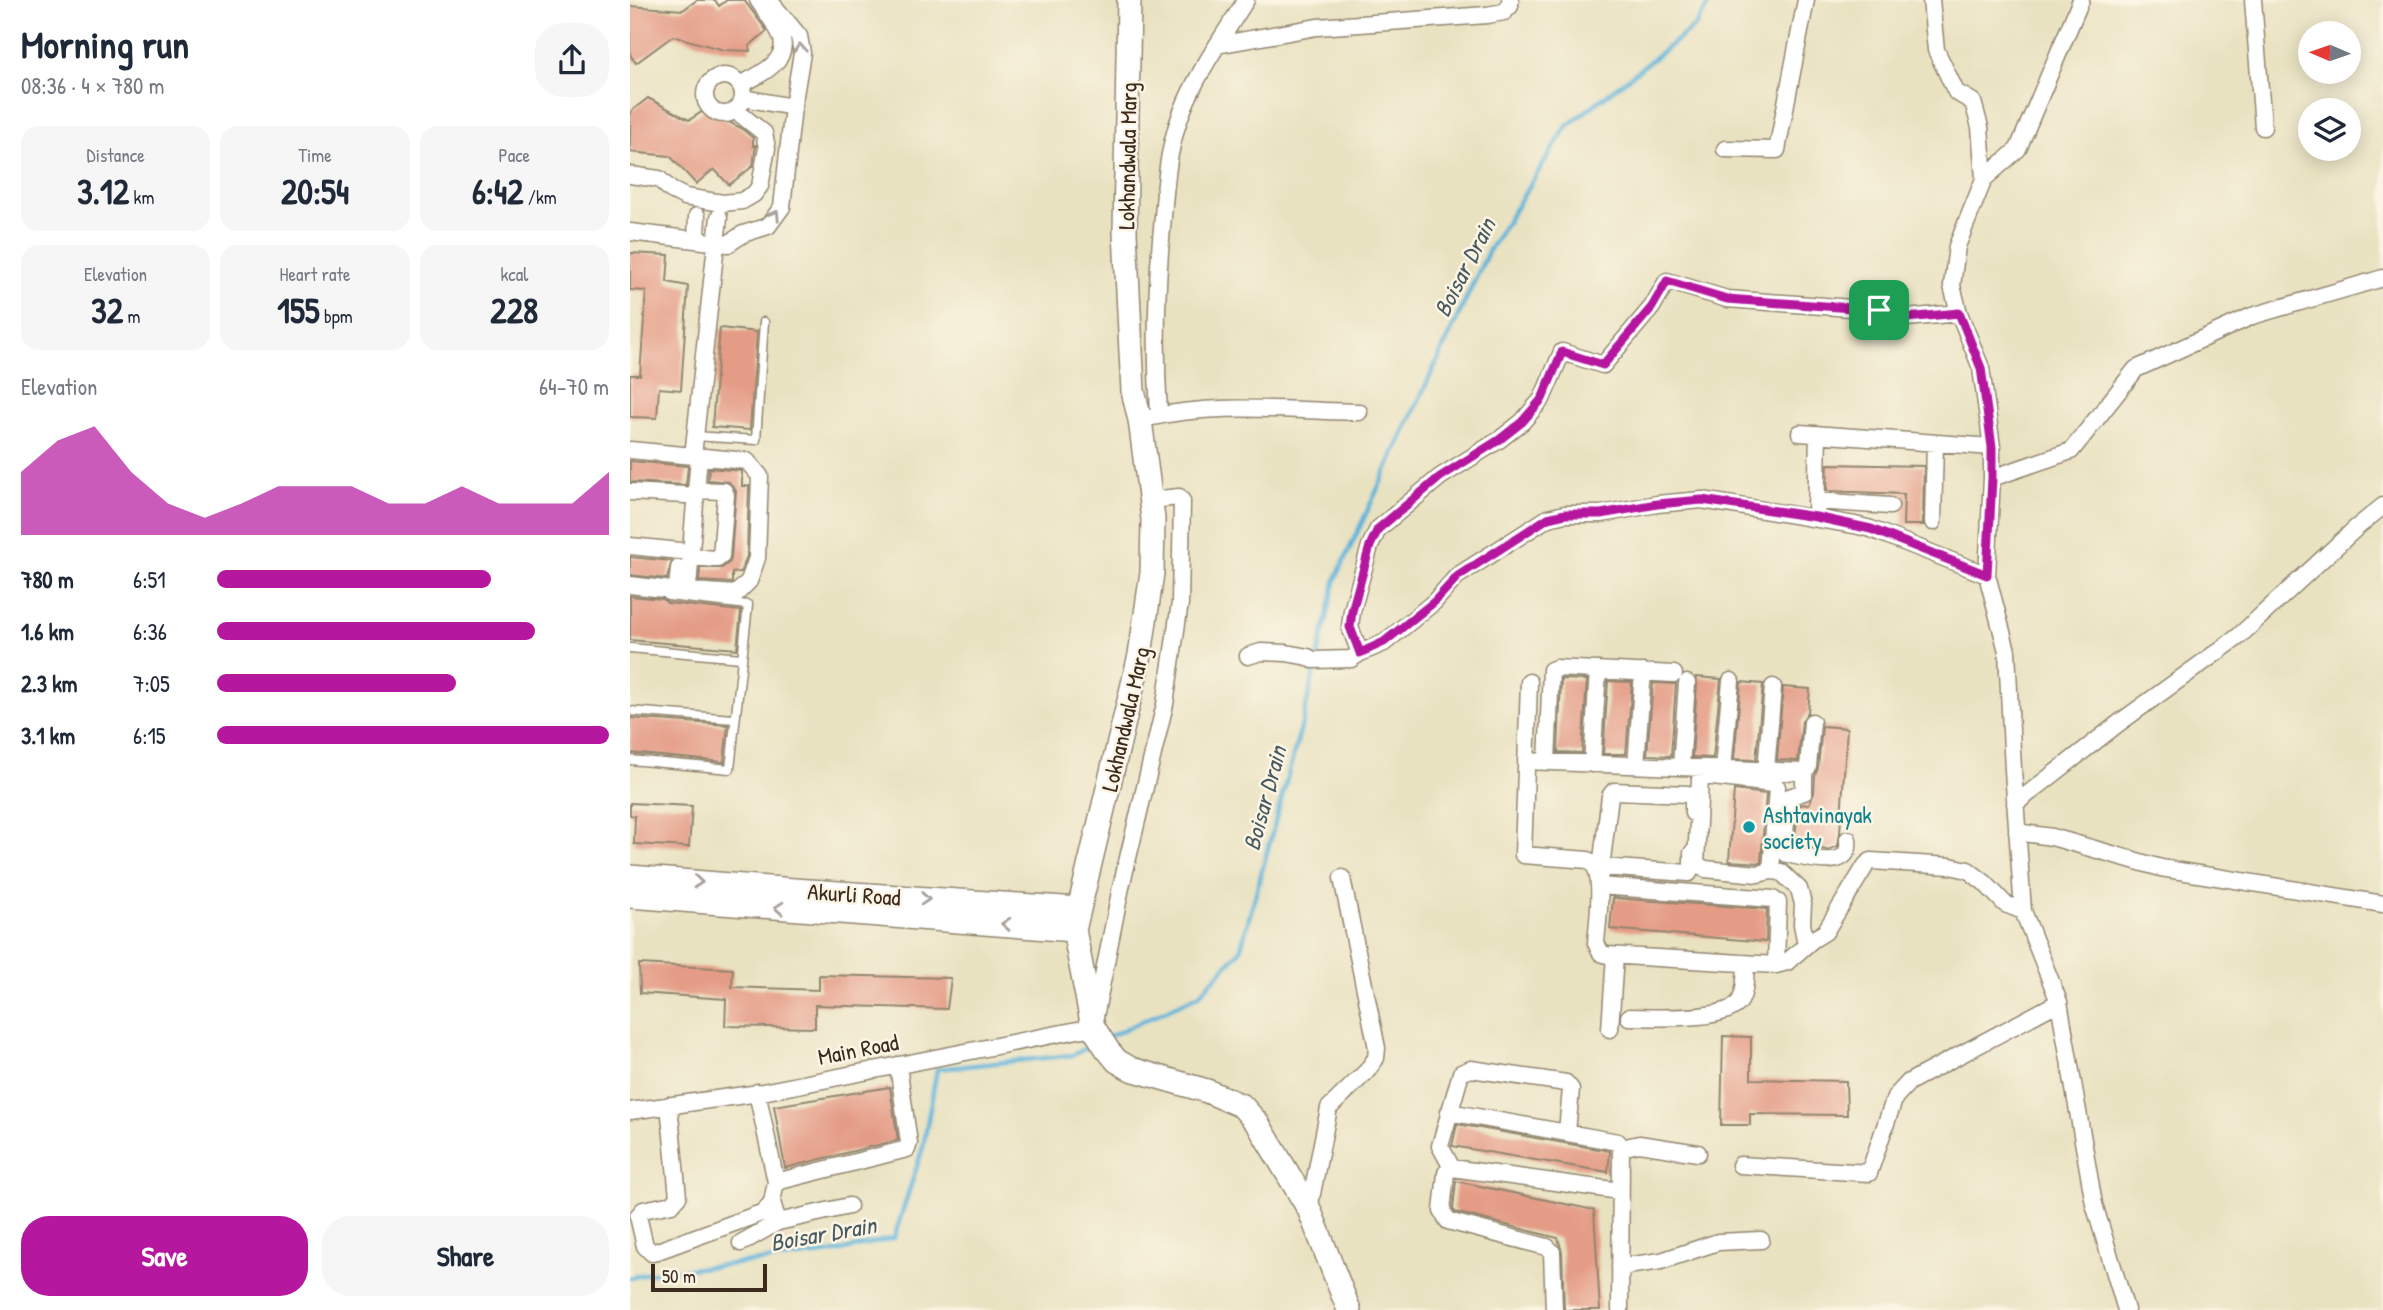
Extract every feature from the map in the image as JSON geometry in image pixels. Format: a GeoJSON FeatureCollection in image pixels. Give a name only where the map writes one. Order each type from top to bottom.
{"type":"FeatureCollection","features":[{"type":"Feature","properties":{"kind":"street"},"geometry":{"type":"LineString","coordinates":[[739,98],[780,57],[782,39],[758,0]]}},
{"type":"Feature","properties":{"kind":"street"},"geometry":{"type":"LineString","coordinates":[[630,232],[727,244],[743,234],[768,226],[782,207],[802,53],[799,36],[769,0]]}},
{"type":"Feature","properties":{"kind":"street","name":"Lokhandwala Marg"},"geometry":{"type":"LineString","coordinates":[[1098,1036],[1076,919],[1146,626],[1152,573],[1149,418],[1133,391],[1125,232],[1129,0]]}},
{"type":"Feature","properties":{"kind":"street"},"geometry":{"type":"LineString","coordinates":[[1246,0],[1217,45],[1185,104],[1168,154],[1149,418],[1211,409],[1359,412]]}},
{"type":"Feature","properties":{"kind":"street"},"geometry":{"type":"LineString","coordinates":[[1217,45],[1317,27],[1487,15],[1504,12],[1510,6],[1510,0]]}},
{"type":"Feature","properties":{"kind":"street"},"geometry":{"type":"LineString","coordinates":[[1725,149],[1777,149],[1806,0]]}},
{"type":"Feature","properties":{"kind":"street"},"geometry":{"type":"LineString","coordinates":[[1931,0],[1936,50],[1956,92],[1973,102],[1980,127],[1984,179],[1957,246],[1952,286],[1959,313],[1981,368],[1992,447],[1987,575],[2007,651],[2023,911],[2059,1002],[2094,1204],[2126,1310]]}},
{"type":"Feature","properties":{"kind":"street"},"geometry":{"type":"LineString","coordinates":[[1984,179],[2018,149],[2081,0]]}},
{"type":"Feature","properties":{"kind":"street"},"geometry":{"type":"LineString","coordinates":[[2253,0],[2263,127]]}},
{"type":"Feature","properties":{"kind":"street"},"geometry":{"type":"LineString","coordinates":[[739,98],[793,107]]}},
{"type":"Feature","properties":{"kind":"street"},"geometry":{"type":"LineString","coordinates":[[630,175],[659,179],[671,190],[685,197],[723,203],[742,201],[754,194],[760,186],[767,148],[764,133],[739,98]]}},
{"type":"Feature","properties":{"kind":"street"},"geometry":{"type":"LineString","coordinates":[[696,240],[697,216]]}},
{"type":"Feature","properties":{"kind":"street"},"geometry":{"type":"LineString","coordinates":[[630,585],[672,590],[677,588],[685,554],[719,218]]}},
{"type":"Feature","properties":{"kind":"street"},"geometry":{"type":"LineString","coordinates":[[1992,478],[2071,451],[2136,369],[2252,316],[2383,278]]}},
{"type":"Feature","properties":{"kind":"street"},"geometry":{"type":"LineString","coordinates":[[1356,656],[1350,627],[1352,611],[1370,546],[1378,529],[1440,477],[1499,440],[1522,422],[1542,399],[1562,352],[1603,365],[1652,307],[1667,281],[1727,299],[1879,310],[1885,320],[1959,313]]}},
{"type":"Feature","properties":{"kind":"street"},"geometry":{"type":"LineString","coordinates":[[1801,433],[1992,447]]}},
{"type":"Feature","properties":{"kind":"street"},"geometry":{"type":"LineString","coordinates":[[1816,517],[1818,434]]}},
{"type":"Feature","properties":{"kind":"street"},"geometry":{"type":"LineString","coordinates":[[1933,522],[1936,443]]}},
{"type":"Feature","properties":{"kind":"street"},"geometry":{"type":"LineString","coordinates":[[630,450],[747,461],[756,469],[760,477],[757,558],[749,581],[736,594],[692,591],[688,587],[685,554]]}},
{"type":"Feature","properties":{"kind":"street"},"geometry":{"type":"LineString","coordinates":[[630,492],[724,491],[726,495],[721,556],[717,559],[630,546]]}},
{"type":"Feature","properties":{"kind":"street"},"geometry":{"type":"LineString","coordinates":[[1151,500],[1179,497],[1182,501],[1180,603],[1165,704],[1121,887],[1098,1036],[1116,1061],[1131,1069],[1207,1091],[1242,1106],[1258,1124],[1309,1209],[1349,1310]]}},
{"type":"Feature","properties":{"kind":"street"},"geometry":{"type":"LineString","coordinates":[[1248,656],[1261,652],[1286,653],[1308,656],[1313,660],[1356,656],[1384,642],[1434,602],[1458,576],[1548,518],[1565,514],[1601,514],[1657,504],[1702,500],[1816,517],[1871,529],[1987,575]]}},
{"type":"Feature","properties":{"kind":"street"},"geometry":{"type":"LineString","coordinates":[[1816,500],[1890,506]]}},
{"type":"Feature","properties":{"kind":"street"},"geometry":{"type":"LineString","coordinates":[[1855,525],[1856,504]]}},
{"type":"Feature","properties":{"kind":"street"},"geometry":{"type":"LineString","coordinates":[[2015,804],[2119,723],[2238,637],[2383,506]]}},
{"type":"Feature","properties":{"kind":"street"},"geometry":{"type":"LineString","coordinates":[[1547,762],[1551,670],[1556,668],[1643,672],[1680,678],[1681,767]]}},
{"type":"Feature","properties":{"kind":"street"},"geometry":{"type":"LineString","coordinates":[[1592,764],[1598,670]]}},
{"type":"Feature","properties":{"kind":"street"},"geometry":{"type":"LineString","coordinates":[[1636,765],[1643,672]]}},
{"type":"Feature","properties":{"kind":"street"},"geometry":{"type":"LineString","coordinates":[[1723,769],[1731,681]]}},
{"type":"Feature","properties":{"kind":"street"},"geometry":{"type":"LineString","coordinates":[[1529,682],[1523,855],[1588,860],[1595,864],[1600,876]]}},
{"type":"Feature","properties":{"kind":"street"},"geometry":{"type":"LineString","coordinates":[[1766,770],[1773,687]]}},
{"type":"Feature","properties":{"kind":"street"},"geometry":{"type":"LineString","coordinates":[[1812,722],[1808,768],[1804,772],[1804,792],[1788,797],[1783,850],[1787,855],[1832,861],[1841,858],[1847,850],[1848,839]]}},
{"type":"Feature","properties":{"kind":"street"},"geometry":{"type":"LineString","coordinates":[[1526,761],[1804,772]]}},
{"type":"Feature","properties":{"kind":"street"},"geometry":{"type":"LineString","coordinates":[[1779,874],[1777,787],[1773,784],[1704,776],[1700,779],[1696,864],[1705,869],[1779,874],[1799,889],[1803,904],[1802,924],[1806,945]]}},
{"type":"Feature","properties":{"kind":"street"},"geometry":{"type":"LineString","coordinates":[[1600,876],[1689,873],[1692,868],[1693,797],[1688,794],[1614,791],[1610,796],[1600,876],[1596,943],[1601,953],[1746,964],[1776,965],[1787,962],[1825,932],[1871,861],[1950,866],[1968,870],[2005,904],[2023,911]]}},
{"type":"Feature","properties":{"kind":"street"},"geometry":{"type":"LineString","coordinates":[[2017,832],[2052,837],[2161,868],[2383,904]]}},
{"type":"Feature","properties":{"kind":"street"},"geometry":{"type":"LineString","coordinates":[[1779,874],[1787,855]]}},
{"type":"Feature","properties":{"kind":"street"},"geometry":{"type":"LineString","coordinates":[[1600,876],[1775,900],[1776,965]]}},
{"type":"Feature","properties":{"kind":"street","name":"Akurli Road"},"geometry":{"type":"LineString","coordinates":[[630,877],[794,890],[1076,919]]}},
{"type":"Feature","properties":{"kind":"street"},"geometry":{"type":"LineString","coordinates":[[1309,1209],[1329,1108],[1367,1071],[1376,1058],[1377,1048],[1342,878]]}},
{"type":"Feature","properties":{"kind":"street","name":"Akurli Road"},"geometry":{"type":"LineString","coordinates":[[630,896],[1076,919]]}},
{"type":"Feature","properties":{"kind":"street"},"geometry":{"type":"LineString","coordinates":[[1610,1029],[1615,956]]}},
{"type":"Feature","properties":{"kind":"street"},"geometry":{"type":"LineString","coordinates":[[1629,1017],[1712,1015],[1731,1010],[1740,1001],[1746,964]]}},
{"type":"Feature","properties":{"kind":"street"},"geometry":{"type":"LineString","coordinates":[[1740,1166],[1869,1173],[1895,1097],[1909,1082],[2059,1002]]}},
{"type":"Feature","properties":{"kind":"street","name":"Main Road"},"geometry":{"type":"LineString","coordinates":[[630,1111],[757,1093],[898,1065],[1098,1036]]}},
{"type":"Feature","properties":{"kind":"street"},"geometry":{"type":"LineString","coordinates":[[776,1182],[907,1149],[909,1143],[898,1065]]}},
{"type":"Feature","properties":{"kind":"street"},"geometry":{"type":"LineString","coordinates":[[1452,1168],[1440,1146],[1461,1073],[1471,1069],[1566,1083],[1571,1088],[1567,1132]]}},
{"type":"Feature","properties":{"kind":"street"},"geometry":{"type":"LineString","coordinates":[[669,1105],[678,1197],[672,1204],[643,1210],[638,1216],[645,1246],[652,1253],[764,1212],[772,1202],[776,1182],[757,1093]]}},
{"type":"Feature","properties":{"kind":"street"},"geometry":{"type":"LineString","coordinates":[[1449,1112],[1618,1142],[1621,1148],[1620,1310]]}},
{"type":"Feature","properties":{"kind":"street"},"geometry":{"type":"LineString","coordinates":[[1621,1148],[1639,1144],[1698,1153]]}},
{"type":"Feature","properties":{"kind":"street"},"geometry":{"type":"LineString","coordinates":[[1554,1310],[1552,1252],[1547,1247],[1448,1221],[1443,1211],[1446,1173],[1452,1168],[1620,1191]]}},
{"type":"Feature","properties":{"kind":"street"},"geometry":{"type":"LineString","coordinates":[[772,1202],[778,1222]]}},
{"type":"Feature","properties":{"kind":"street"},"geometry":{"type":"LineString","coordinates":[[741,1243],[778,1222],[849,1206]]}},
{"type":"Feature","properties":{"kind":"street"},"geometry":{"type":"LineString","coordinates":[[1620,1267],[1661,1261],[1718,1242],[1761,1240]]}},
{"type":"Feature","properties":{"kind":"lane"},"geometry":{"type":"LineString","coordinates":[[695,436],[756,440],[764,322]]}},
{"type":"Feature","properties":{"kind":"lane"},"geometry":{"type":"LineString","coordinates":[[630,592],[748,605],[730,769],[630,760]]}},
{"type":"Feature","properties":{"kind":"lane"},"geometry":{"type":"LineString","coordinates":[[630,648],[741,659]]}},
{"type":"Feature","properties":{"kind":"lane"},"geometry":{"type":"LineString","coordinates":[[630,711],[734,719]]}},
{"type":"Feature","properties":{"kind":"building"},"geometry":{"type":"Polygon","coordinates":[[[697,0],[715,0],[719,6],[727,0],[744,0],[767,31],[749,46],[750,51],[724,50],[673,36],[636,63],[630,55],[630,6],[683,10],[697,0]]]}},
{"type":"Feature","properties":{"kind":"building"},"geometry":{"type":"Polygon","coordinates":[[[648,98],[689,120],[705,110],[741,128],[753,138],[753,146],[756,145],[753,166],[729,185],[714,169],[696,184],[670,156],[630,152],[630,112],[648,98]]]}},
{"type":"Feature","properties":{"kind":"building"},"geometry":{"type":"Polygon","coordinates":[[[630,253],[669,255],[667,282],[688,286],[681,390],[659,388],[657,418],[630,417],[630,375],[640,375],[646,291],[630,290],[630,253]]]}},
{"type":"Feature","properties":{"kind":"building"},"geometry":{"type":"Polygon","coordinates":[[[720,328],[757,332],[750,430],[712,427],[720,328]]]}},
{"type":"Feature","properties":{"kind":"building"},"geometry":{"type":"Polygon","coordinates":[[[630,461],[688,466],[686,485],[630,482],[630,461]]]}},
{"type":"Feature","properties":{"kind":"building"},"geometry":{"type":"Polygon","coordinates":[[[1828,464],[1924,466],[1923,525],[1903,525],[1904,494],[1827,491],[1828,464]]]}},
{"type":"Feature","properties":{"kind":"building"},"geometry":{"type":"Polygon","coordinates":[[[709,468],[742,471],[742,486],[749,486],[747,556],[741,572],[732,573],[732,583],[699,581],[700,568],[722,568],[730,562],[731,557],[736,491],[729,482],[708,480],[709,468]]]}},
{"type":"Feature","properties":{"kind":"building"},"geometry":{"type":"Polygon","coordinates":[[[630,557],[672,561],[667,579],[630,575],[630,557]]]}},
{"type":"Feature","properties":{"kind":"building"},"geometry":{"type":"Polygon","coordinates":[[[630,596],[741,611],[737,649],[630,640],[630,596]]]}},
{"type":"Feature","properties":{"kind":"building"},"geometry":{"type":"Polygon","coordinates":[[[1696,677],[1721,679],[1713,758],[1692,757],[1696,677]]]}},
{"type":"Feature","properties":{"kind":"building"},"geometry":{"type":"Polygon","coordinates":[[[1561,679],[1587,680],[1582,753],[1558,752],[1561,679]]]}},
{"type":"Feature","properties":{"kind":"building"},"geometry":{"type":"Polygon","coordinates":[[[1608,681],[1632,682],[1626,754],[1603,754],[1608,681]]]}},
{"type":"Feature","properties":{"kind":"building"},"geometry":{"type":"Polygon","coordinates":[[[1741,682],[1763,684],[1756,760],[1734,759],[1741,682]]]}},
{"type":"Feature","properties":{"kind":"building"},"geometry":{"type":"Polygon","coordinates":[[[1653,683],[1676,684],[1671,756],[1647,755],[1653,683]]]}},
{"type":"Feature","properties":{"kind":"building"},"geometry":{"type":"Polygon","coordinates":[[[1783,687],[1810,689],[1808,712],[1802,721],[1798,761],[1777,760],[1783,687]]]}},
{"type":"Feature","properties":{"kind":"building"},"geometry":{"type":"Polygon","coordinates":[[[630,718],[728,725],[724,762],[630,753],[630,718]]]}},
{"type":"Feature","properties":{"kind":"building"},"geometry":{"type":"Polygon","coordinates":[[[1822,726],[1847,728],[1838,846],[1828,850],[1794,845],[1799,805],[1809,804],[1814,793],[1822,726]]]}},
{"type":"Feature","properties":{"kind":"building","name":"Ashtavinayak society"},"geometry":{"type":"Polygon","coordinates":[[[1734,790],[1766,794],[1761,863],[1729,861],[1734,790]]]}},
{"type":"Feature","properties":{"kind":"building"},"geometry":{"type":"Polygon","coordinates":[[[630,803],[692,806],[689,847],[634,844],[635,816],[630,815],[630,803]]]}},
{"type":"Feature","properties":{"kind":"building"},"geometry":{"type":"Polygon","coordinates":[[[1613,898],[1767,909],[1766,942],[1610,929],[1613,898]]]}},
{"type":"Feature","properties":{"kind":"building"},"geometry":{"type":"Polygon","coordinates":[[[639,964],[733,969],[732,987],[819,990],[819,975],[951,978],[947,1009],[815,1005],[815,1028],[725,1026],[726,999],[640,993],[639,964]]]}},
{"type":"Feature","properties":{"kind":"building"},"geometry":{"type":"Polygon","coordinates":[[[1723,1036],[1751,1037],[1751,1079],[1846,1081],[1847,1115],[1750,1114],[1750,1125],[1721,1125],[1723,1036]]]}},
{"type":"Feature","properties":{"kind":"building"},"geometry":{"type":"Polygon","coordinates":[[[890,1087],[898,1140],[785,1168],[774,1106],[890,1087]]]}},
{"type":"Feature","properties":{"kind":"building"},"geometry":{"type":"Polygon","coordinates":[[[1457,1124],[1610,1151],[1608,1172],[1452,1146],[1457,1124]]]}},
{"type":"Feature","properties":{"kind":"building"},"geometry":{"type":"Polygon","coordinates":[[[1456,1181],[1594,1210],[1600,1310],[1564,1310],[1562,1252],[1558,1238],[1455,1212],[1456,1181]]]}},
{"type":"Feature","properties":{"kind":"waterway","name":"Boisar Drain"},"geometry":{"type":"LineString","coordinates":[[1106,1038],[1199,995],[1240,951],[1303,720],[1336,578],[1488,252],[1567,126],[1695,26],[1711,0]]}},
{"type":"Feature","properties":{"kind":"waterway","name":"Boisar Drain"},"geometry":{"type":"LineString","coordinates":[[630,1278],[645,1274],[832,1253],[894,1238],[923,1147],[937,1069],[1073,1055],[1095,1043]]}},
{"type":"Feature","properties":{"kind":"place","name":"Ashtavinayak society"},"geometry":{"type":"Point","coordinates":[1749,827]}},
{"type":"Feature","properties":{"kind":"route"},"geometry":{"type":"LineString","coordinates":[[1667,281],[1727,299],[1879,310],[1885,320],[1959,313],[1981,368],[1992,447],[1987,575],[1871,529],[1816,517],[1702,500],[1657,504],[1601,514],[1565,514],[1548,518],[1458,576],[1434,602],[1384,642],[1360,653],[1350,627],[1352,611],[1370,546],[1378,529],[1440,477],[1499,440],[1522,422],[1542,399],[1562,352],[1603,365],[1652,307],[1667,281]]}}]}
